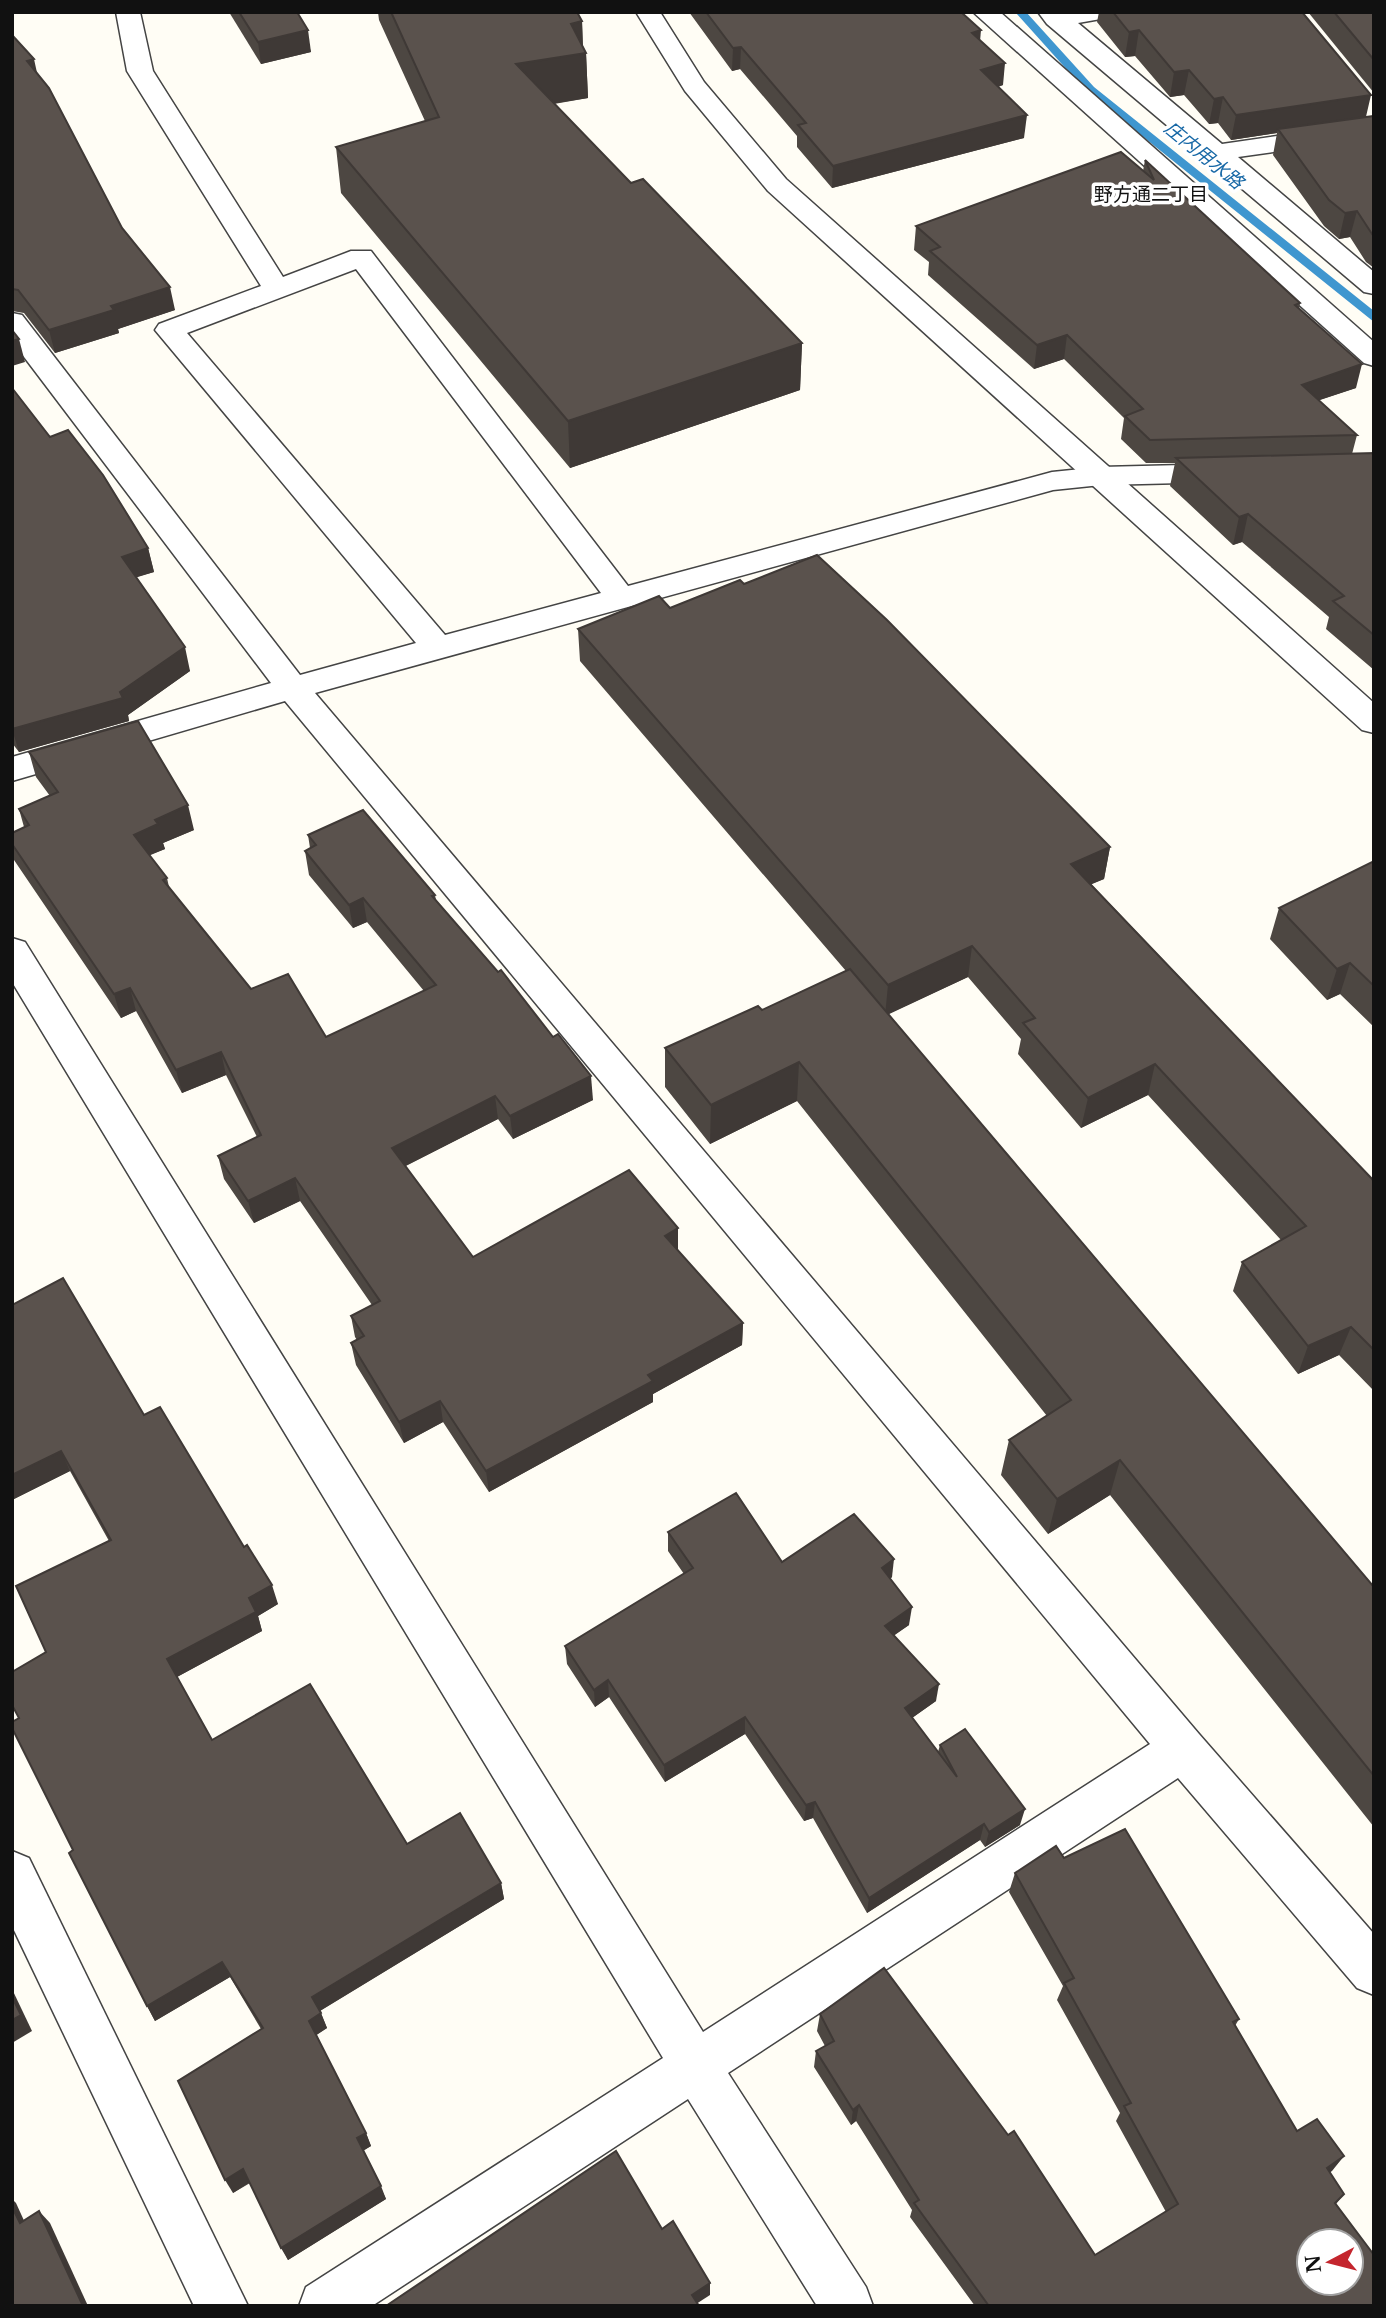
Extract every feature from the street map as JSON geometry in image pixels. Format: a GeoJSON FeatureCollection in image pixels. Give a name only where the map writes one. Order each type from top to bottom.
{"type":"FeatureCollection","features":[{"type":"Feature","properties":{"kind":"street"},"geometry":{"type":"LineString","coordinates":[[128,12],[139,71],[275,288]]}},
{"type":"Feature","properties":{"kind":"street"},"geometry":{"type":"LineString","coordinates":[[648,12],[694,86],[777,185],[1374,722]]}},
{"type":"Feature","properties":{"kind":"street"},"geometry":{"type":"LineString","coordinates":[[985,12],[1374,358]]}},
{"type":"Feature","properties":{"kind":"street"},"geometry":{"type":"LineString","coordinates":[[1053,16],[1103,12]]}},
{"type":"Feature","properties":{"kind":"street"},"geometry":{"type":"LineString","coordinates":[[1053,16],[1374,286]]}},
{"type":"Feature","properties":{"kind":"street"},"geometry":{"type":"LineString","coordinates":[[1214,153],[1374,131]]}},
{"type":"Feature","properties":{"kind":"street"},"geometry":{"type":"LineString","coordinates":[[438,648],[169,330],[361,257],[620,597]]}},
{"type":"Feature","properties":{"kind":"street"},"geometry":{"type":"LineString","coordinates":[[12,321],[292,688],[1183,1749],[1374,1971]]}},
{"type":"Feature","properties":{"kind":"street"},"geometry":{"type":"LineString","coordinates":[[12,769],[620,597],[1052,481],[1101,476],[1251,473]]}},
{"type":"Feature","properties":{"kind":"street"},"geometry":{"type":"LineString","coordinates":[[12,951],[695,2065],[847,2306]]}},
{"type":"Feature","properties":{"kind":"street"},"geometry":{"type":"LineString","coordinates":[[325,2306],[1183,1749]]}},
{"type":"Feature","properties":{"kind":"street"},"geometry":{"type":"LineString","coordinates":[[12,1874],[222,2306]]}},
{"type":"Feature","properties":{"kind":"building"},"geometry":{"type":"Polygon","coordinates":[[[239,12],[297,12],[308,30],[258,42],[239,12]]]}},
{"type":"Feature","properties":{"kind":"building"},"geometry":{"type":"Polygon","coordinates":[[[391,12],[577,12],[582,21],[571,24],[586,53],[516,64],[631,183],[643,179],[802,343],[568,421],[336,147],[439,117],[391,12]]]}},
{"type":"Feature","properties":{"kind":"building"},"geometry":{"type":"Polygon","coordinates":[[[706,12],[961,12],[981,30],[972,33],[1005,63],[981,70],[1027,115],[833,166],[798,125],[806,123],[741,47],[733,48],[706,12]]]}},
{"type":"Feature","properties":{"kind":"building"},"geometry":{"type":"Polygon","coordinates":[[[1113,12],[1302,12],[1371,95],[1236,115],[1223,97],[1214,99],[1189,70],[1174,72],[1139,30],[1129,32],[1113,12]]]}},
{"type":"Feature","properties":{"kind":"building"},"geometry":{"type":"Polygon","coordinates":[[[1334,12],[1374,12],[1374,60],[1334,12]]]}},
{"type":"Feature","properties":{"kind":"building"},"geometry":{"type":"Polygon","coordinates":[[[12,35],[34,59],[27,61],[49,88],[122,228],[170,287],[111,306],[114,310],[49,330],[18,290],[12,289],[12,35]]]}},
{"type":"Feature","properties":{"kind":"building"},"geometry":{"type":"Polygon","coordinates":[[[1374,116],[1374,237],[1357,211],[1345,213],[1329,200],[1278,129],[1374,116]]]}},
{"type":"Feature","properties":{"kind":"building"},"geometry":{"type":"Polygon","coordinates":[[[1121,152],[1154,180],[1145,160],[1300,303],[1295,305],[1362,364],[1302,385],[1357,435],[1150,440],[1125,416],[1143,409],[1067,335],[1037,345],[930,251],[940,247],[916,226],[1121,152]]]}},
{"type":"Feature","properties":{"kind":"building"},"geometry":{"type":"Polygon","coordinates":[[[12,330],[19,339],[12,341],[12,330]]]}},
{"type":"Feature","properties":{"kind":"building"},"geometry":{"type":"Polygon","coordinates":[[[12,388],[50,437],[68,430],[103,475],[148,548],[122,557],[185,647],[120,692],[123,698],[12,729],[12,388]]]}},
{"type":"Feature","properties":{"kind":"building"},"geometry":{"type":"Polygon","coordinates":[[[1374,453],[1374,635],[1333,601],[1344,596],[1248,514],[1239,517],[1176,458],[1374,453]]]}},
{"type":"Feature","properties":{"kind":"building"},"geometry":{"type":"Polygon","coordinates":[[[817,555],[887,620],[1110,847],[1071,864],[1374,1181],[1374,1350],[1351,1327],[1308,1346],[1242,1262],[1306,1226],[1155,1064],[1088,1098],[1023,1023],[1035,1018],[972,946],[888,985],[578,629],[659,596],[670,608],[740,580],[744,584],[817,555]]]}},
{"type":"Feature","properties":{"kind":"building"},"geometry":{"type":"Polygon","coordinates":[[[138,721],[188,805],[155,820],[158,824],[134,835],[167,878],[163,880],[251,989],[288,974],[326,1037],[436,985],[363,898],[349,905],[305,851],[316,845],[308,835],[363,810],[435,895],[432,896],[498,972],[501,970],[553,1037],[558,1034],[591,1076],[510,1116],[495,1096],[392,1148],[473,1257],[629,1170],[678,1228],[665,1236],[743,1323],[648,1375],[653,1381],[486,1471],[440,1401],[399,1422],[351,1343],[364,1336],[351,1316],[380,1301],[295,1178],[248,1201],[218,1156],[261,1135],[221,1052],[176,1070],[130,988],[114,994],[12,844],[12,833],[29,825],[19,809],[58,792],[29,752],[138,721]]]}},
{"type":"Feature","properties":{"kind":"building"},"geometry":{"type":"Polygon","coordinates":[[[1374,861],[1374,986],[1350,963],[1337,969],[1279,908],[1374,861]]]}},
{"type":"Feature","properties":{"kind":"building"},"geometry":{"type":"Polygon","coordinates":[[[850,969],[1374,1587],[1374,1776],[1120,1460],[1057,1499],[1009,1440],[1071,1400],[799,1062],[711,1105],[665,1048],[758,1006],[762,1010],[850,969]]]}},
{"type":"Feature","properties":{"kind":"building"},"geometry":{"type":"Polygon","coordinates":[[[63,1278],[144,1415],[160,1407],[244,1547],[247,1545],[272,1585],[249,1598],[256,1612],[167,1659],[212,1740],[310,1684],[407,1844],[460,1813],[501,1883],[312,1997],[321,2013],[309,2021],[366,2133],[357,2138],[381,2186],[281,2248],[243,2169],[225,2180],[178,2081],[263,2028],[222,1962],[147,2006],[69,1853],[73,1850],[12,1728],[12,1722],[19,1718],[12,1705],[12,1672],[46,1652],[16,1586],[111,1540],[61,1451],[12,1475],[12,1305],[63,1278]]]}},
{"type":"Feature","properties":{"kind":"building"},"geometry":{"type":"Polygon","coordinates":[[[736,1493],[782,1562],[854,1514],[894,1559],[882,1568],[912,1607],[885,1626],[939,1684],[905,1708],[957,1777],[940,1745],[965,1729],[1025,1809],[989,1832],[984,1824],[869,1898],[815,1802],[806,1805],[745,1717],[664,1765],[608,1680],[594,1690],[565,1646],[693,1568],[668,1532],[736,1493]]]}},
{"type":"Feature","properties":{"kind":"building"},"geometry":{"type":"Polygon","coordinates":[[[1125,1829],[1239,2019],[1233,2022],[1297,2131],[1317,2119],[1344,2156],[1327,2168],[1344,2194],[1335,2203],[1353,2227],[1295,2227],[1295,2297],[1365,2297],[1365,2243],[1374,2255],[1374,2306],[989,2306],[914,2203],[919,2200],[859,2105],[853,2110],[816,2051],[834,2041],[820,2014],[884,1968],[1008,2135],[1014,2131],[1095,2255],[1178,2204],[1124,2106],[1131,2103],[1064,1983],[1074,1978],[1015,1873],[1056,1846],[1064,1858],[1125,1829]]]}},
{"type":"Feature","properties":{"kind":"building"},"geometry":{"type":"Polygon","coordinates":[[[12,1997],[21,2015],[12,2020],[12,1997]]]}},
{"type":"Feature","properties":{"kind":"building"},"geometry":{"type":"Polygon","coordinates":[[[616,2151],[662,2229],[673,2221],[710,2283],[692,2295],[699,2306],[386,2306],[616,2151]]]}},
{"type":"Feature","properties":{"kind":"building"},"geometry":{"type":"Polygon","coordinates":[[[12,2207],[20,2223],[39,2211],[83,2306],[12,2306],[12,2207]]]}},
{"type":"Feature","properties":{"kind":"waterway","name":"庄内用水路"},"geometry":{"type":"LineString","coordinates":[[1020,12],[1090,89],[1374,318]]}},
{"type":"Feature","properties":{"kind":"district","name":"野方通二丁目"},"geometry":{"type":"Point","coordinates":[1151,194]}}]}
